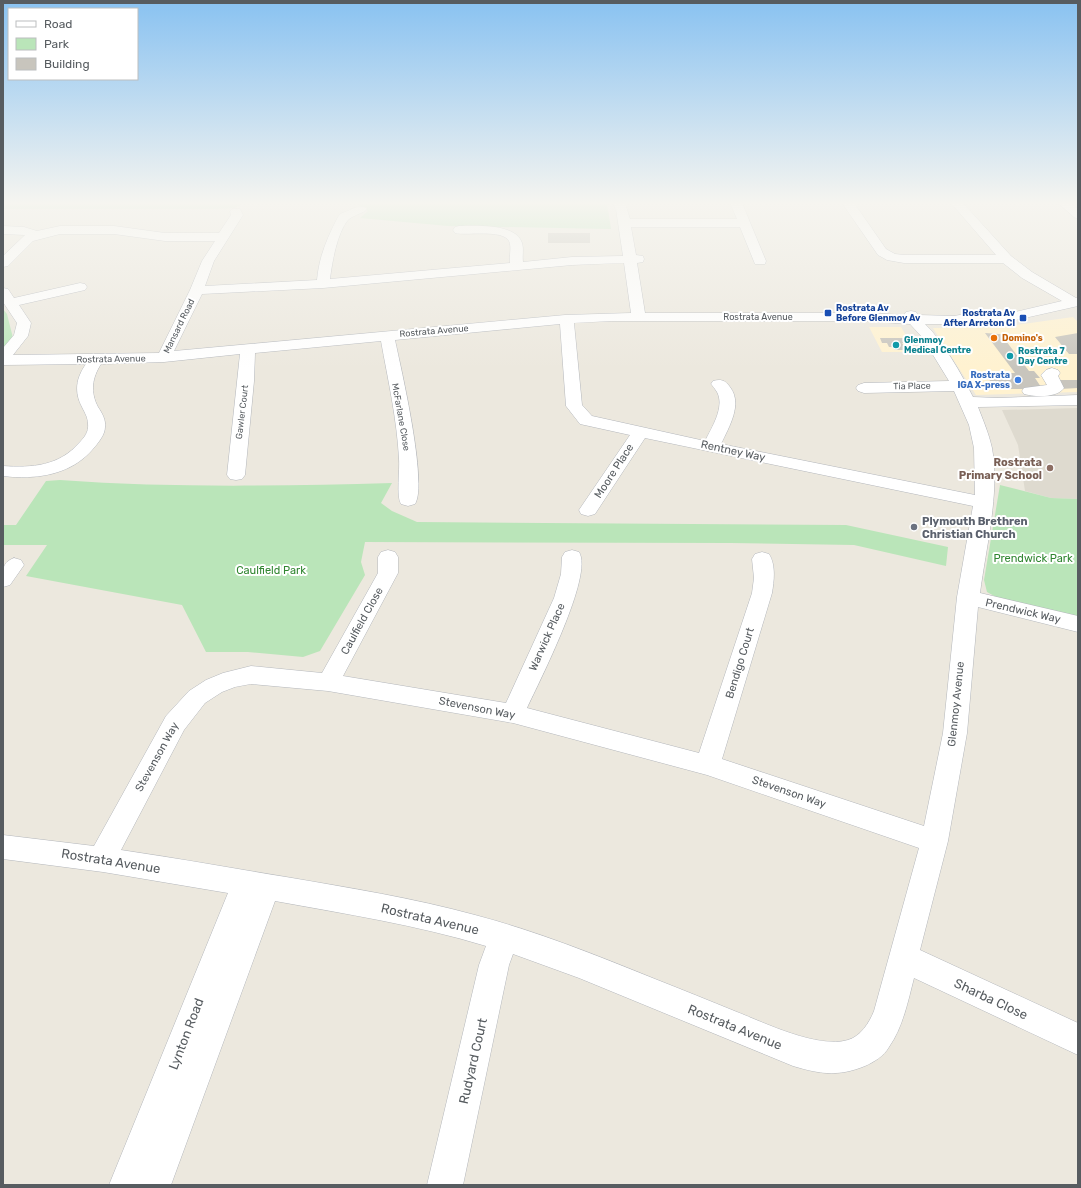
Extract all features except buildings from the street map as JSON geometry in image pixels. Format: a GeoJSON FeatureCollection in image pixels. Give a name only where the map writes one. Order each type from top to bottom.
{"type":"FeatureCollection","features":[{"type":"Feature","properties":{"kind":"street","name":"Mansard Road"},"geometry":{"type":"LineString","coordinates":[[164,357],[197,290],[209,258]]}},
{"type":"Feature","properties":{"kind":"street"},"geometry":{"type":"LineString","coordinates":[[323,284],[327,258]]}},
{"type":"Feature","properties":{"kind":"street"},"geometry":{"type":"LineString","coordinates":[[515,258],[517,265]]}},
{"type":"Feature","properties":{"kind":"street"},"geometry":{"type":"LineString","coordinates":[[949,258],[1006,259],[1066,305],[1074,318]]}},
{"type":"Feature","properties":{"kind":"street"},"geometry":{"type":"LineString","coordinates":[[197,290],[323,284],[550,262],[634,259],[644,317]]}},
{"type":"Feature","properties":{"kind":"street"},"geometry":{"type":"LineString","coordinates":[[3,359],[21,336],[24,323],[7,298],[80,287]]}},
{"type":"Feature","properties":{"kind":"street","name":"Rostrata Avenue"},"geometry":{"type":"LineString","coordinates":[[3,359],[96,360],[164,357],[565,319],[644,317],[866,317],[921,323],[954,320],[971,327],[1011,322],[1066,305]]}},
{"type":"Feature","properties":{"kind":"street","name":"Rentney Way"},"geometry":{"type":"LineString","coordinates":[[565,319],[567,323],[574,406],[586,420],[984,503]]}},
{"type":"Feature","properties":{"kind":"street"},"geometry":{"type":"LineString","coordinates":[[906,335],[921,323]]}},
{"type":"Feature","properties":{"kind":"street","name":"Glenmoy Avenue"},"geometry":{"type":"LineString","coordinates":[[839,1058],[860,1053],[877,1038],[889,1014],[904,958],[934,841],[955,733],[968,597],[984,503],[985,473],[983,448],[977,425],[963,394],[921,323]]}},
{"type":"Feature","properties":{"kind":"street"},"geometry":{"type":"LineString","coordinates":[[947,332],[946,330],[971,327]]}},
{"type":"Feature","properties":{"kind":"street","name":"McFarlane Close"},"geometry":{"type":"LineString","coordinates":[[387,336],[407,449],[410,476],[408,500]]}},
{"type":"Feature","properties":{"kind":"street","name":"Gawler Court"},"geometry":{"type":"LineString","coordinates":[[236,475],[236,458],[244,401],[248,350]]}},
{"type":"Feature","properties":{"kind":"street"},"geometry":{"type":"LineString","coordinates":[[3,471],[20,473],[38,472],[54,468],[76,458],[84,450],[92,439],[97,428],[96,418],[85,398],[84,386],[90,367],[96,360]]}},
{"type":"Feature","properties":{"kind":"street"},"geometry":{"type":"LineString","coordinates":[[963,394],[988,391],[1054,390],[1056,386],[1049,375],[1052,373]]}},
{"type":"Feature","properties":{"kind":"street"},"geometry":{"type":"LineString","coordinates":[[711,447],[726,412],[727,403],[725,392],[719,384]]}},
{"type":"Feature","properties":{"kind":"street","name":"Tia Place"},"geometry":{"type":"LineString","coordinates":[[864,388],[963,394]]}},
{"type":"Feature","properties":{"kind":"street"},"geometry":{"type":"LineString","coordinates":[[963,394],[998,403],[1078,400]]}},
{"type":"Feature","properties":{"kind":"street","name":"Moore Place"},"geometry":{"type":"LineString","coordinates":[[588,510],[641,431]]}},
{"type":"Feature","properties":{"kind":"street","name":"Caulfield Close"},"geometry":{"type":"LineString","coordinates":[[328,682],[388,573],[388,557]]}},
{"type":"Feature","properties":{"kind":"street","name":"Warwick Place"},"geometry":{"type":"LineString","coordinates":[[513,714],[565,598],[572,557]]}},
{"type":"Feature","properties":{"kind":"street","name":"Bendigo Court"},"geometry":{"type":"LineString","coordinates":[[708,765],[762,593],[764,578],[762,559]]}},
{"type":"Feature","properties":{"kind":"street","name":"Prendwick Way"},"geometry":{"type":"LineString","coordinates":[[968,597],[1078,624]]}},
{"type":"Feature","properties":{"kind":"street","name":"Stevenson Way"},"geometry":{"type":"LineString","coordinates":[[101,860],[175,723],[197,697],[214,686],[231,679],[251,676],[271,676],[328,682],[513,714],[708,765],[934,841]]}},
{"type":"Feature","properties":{"kind":"street","name":"Rostrata Avenue"},"geometry":{"type":"LineString","coordinates":[[3,847],[60,852],[256,885],[370,905],[460,924],[504,937],[611,976],[794,1050],[821,1058],[839,1058]]}},
{"type":"Feature","properties":{"kind":"street","name":"Lynton Road"},"geometry":{"type":"LineString","coordinates":[[127,1185],[256,885]]}},
{"type":"Feature","properties":{"kind":"street","name":"Lynton Road"},"geometry":{"type":"LineString","coordinates":[[153,1185],[256,885]]}},
{"type":"Feature","properties":{"kind":"street","name":"Rudyard Court"},"geometry":{"type":"LineString","coordinates":[[445,1185],[494,966],[504,937]]}},
{"type":"Feature","properties":{"kind":"street","name":"Sharba Close"},"geometry":{"type":"LineString","coordinates":[[904,958],[1078,1039]]}},
{"type":"Feature","properties":{"kind":"shaded area"},"geometry":{"type":"Polygon","coordinates":[[[1073,317],[1078,322],[1078,392],[976,395],[933,328],[1001,327],[1073,317]]]}},
{"type":"Feature","properties":{"kind":"shaded area"},"geometry":{"type":"Polygon","coordinates":[[[869,327],[901,327],[916,352],[882,352],[869,327]]]}},
{"type":"Feature","properties":{"kind":"shaded area","name":"Rostrata Primary School"},"geometry":{"type":"Polygon","coordinates":[[[1078,408],[1078,499],[1051,498],[1025,491],[1018,445],[1002,410],[1078,408]]]}},
{"type":"Feature","properties":{"kind":"green space"},"geometry":{"type":"Polygon","coordinates":[[[3,309],[7,314],[13,338],[3,348],[3,309]]]}},
{"type":"Feature","properties":{"kind":"green space","name":"Caulfield Park"},"geometry":{"type":"Polygon","coordinates":[[[60,480],[101,483],[184,485],[392,483],[381,503],[392,511],[417,522],[846,525],[948,547],[946,566],[854,545],[731,543],[365,542],[361,562],[365,575],[320,651],[303,657],[248,652],[206,652],[182,605],[26,576],[47,545],[3,545],[3,525],[16,525],[46,481],[60,480]]]}},
{"type":"Feature","properties":{"kind":"green space","name":"Prendwick Park"},"geometry":{"type":"Polygon","coordinates":[[[1000,485],[1051,498],[1078,499],[1078,618],[996,597],[987,592],[984,580],[1000,485]]]}},
{"type":"Feature","properties":{"kind":"place","name":"Rostrata Av Before Glenmoy Av"},"geometry":{"type":"Point","coordinates":[828,313]}},
{"type":"Feature","properties":{"kind":"place","name":"Rostrata Av After Arreton Cl"},"geometry":{"type":"Point","coordinates":[1023,318]}},
{"type":"Feature","properties":{"kind":"place","name":"Domino's"},"geometry":{"type":"Point","coordinates":[994,338]}},
{"type":"Feature","properties":{"kind":"place","name":"Glenmoy Medical Centre"},"geometry":{"type":"Point","coordinates":[896,345]}},
{"type":"Feature","properties":{"kind":"place","name":"Rostrata 7 Day Centre"},"geometry":{"type":"Point","coordinates":[1010,356]}},
{"type":"Feature","properties":{"kind":"place","name":"Rostrata IGA X-press"},"geometry":{"type":"Point","coordinates":[1018,380]}},
{"type":"Feature","properties":{"kind":"place","name":"Rostrata Primary School"},"geometry":{"type":"Point","coordinates":[1050,468]}},
{"type":"Feature","properties":{"kind":"place","name":"Plymouth Brethren Christian Church"},"geometry":{"type":"Point","coordinates":[914,527]}}]}
